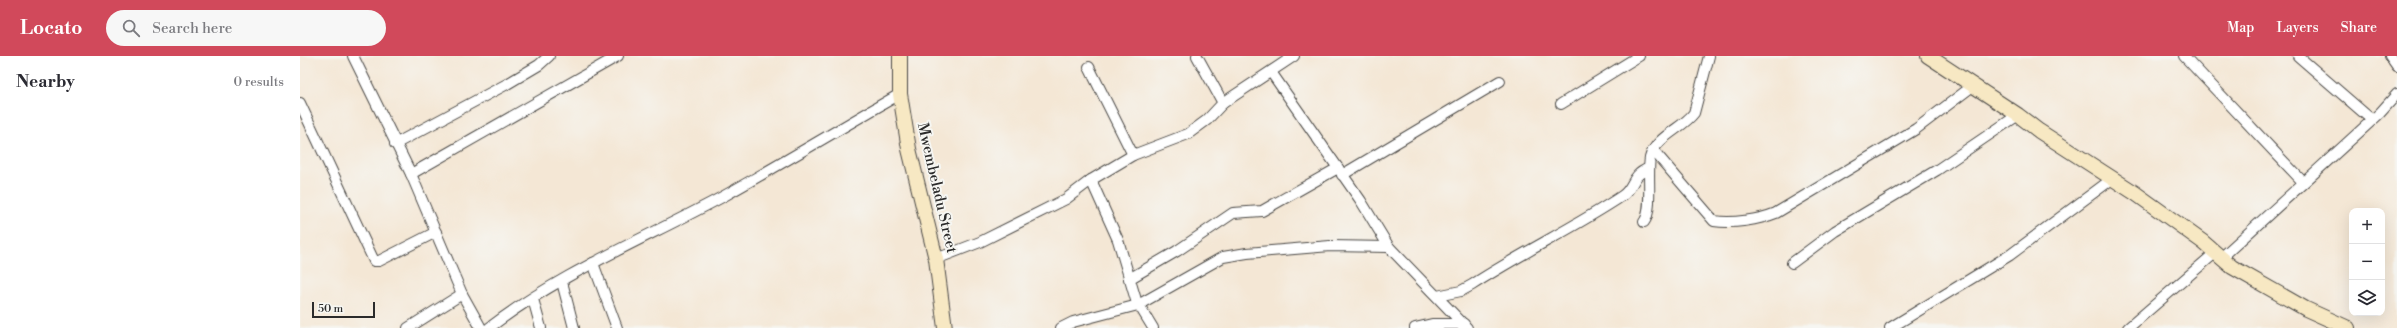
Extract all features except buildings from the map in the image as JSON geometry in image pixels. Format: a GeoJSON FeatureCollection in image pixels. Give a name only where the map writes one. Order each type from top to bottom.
{"type":"FeatureCollection","features":[{"type":"Feature","properties":{"kind":"street"},"geometry":{"type":"LineString","coordinates":[[353,56],[411,174],[462,294],[481,328]]}},
{"type":"Feature","properties":{"kind":"street"},"geometry":{"type":"LineString","coordinates":[[395,144],[507,84],[539,65],[549,56]]}},
{"type":"Feature","properties":{"kind":"street"},"geometry":{"type":"LineString","coordinates":[[411,174],[618,56]]}},
{"type":"Feature","properties":{"kind":"street","name":"Mwembeladu Street"},"geometry":{"type":"LineString","coordinates":[[900,56],[900,94],[910,150],[936,259],[945,328]]}},
{"type":"Feature","properties":{"kind":"street"},"geometry":{"type":"LineString","coordinates":[[1197,56],[1223,103]]}},
{"type":"Feature","properties":{"kind":"street"},"geometry":{"type":"LineString","coordinates":[[1561,104],[1639,56]]}},
{"type":"Feature","properties":{"kind":"street"},"geometry":{"type":"LineString","coordinates":[[1644,222],[1648,214],[1649,168],[1653,150],[1690,119],[1694,113],[1709,56]]}},
{"type":"Feature","properties":{"kind":"street"},"geometry":{"type":"LineString","coordinates":[[1928,56],[1974,85],[2018,115],[2039,132],[2170,218],[2244,275],[2340,327]]}},
{"type":"Feature","properties":{"kind":"street"},"geometry":{"type":"LineString","coordinates":[[2184,56],[2303,182]]}},
{"type":"Feature","properties":{"kind":"street"},"geometry":{"type":"LineString","coordinates":[[2298,56],[2372,120]]}},
{"type":"Feature","properties":{"kind":"street"},"geometry":{"type":"LineString","coordinates":[[2390,56],[2397,66]]}},
{"type":"Feature","properties":{"kind":"street"},"geometry":{"type":"LineString","coordinates":[[936,259],[980,242],[1066,199],[1091,180],[1133,155],[1188,134],[1207,120],[1223,103],[1271,72],[1290,57]]}},
{"type":"Feature","properties":{"kind":"street"},"geometry":{"type":"LineString","coordinates":[[1089,67],[1133,155]]}},
{"type":"Feature","properties":{"kind":"street"},"geometry":{"type":"LineString","coordinates":[[1271,72],[1361,201],[1389,247],[1466,326]]}},
{"type":"Feature","properties":{"kind":"street"},"geometry":{"type":"LineString","coordinates":[[1129,279],[1177,251],[1233,213],[1262,211],[1340,172],[1500,81]]}},
{"type":"Feature","properties":{"kind":"street"},"geometry":{"type":"LineString","coordinates":[[1653,150],[1714,221],[1722,222],[1763,217],[1776,213],[1916,129],[1974,85]]}},
{"type":"Feature","properties":{"kind":"street"},"geometry":{"type":"LineString","coordinates":[[489,328],[533,299],[593,263],[724,196],[900,94]]}},
{"type":"Feature","properties":{"kind":"street"},"geometry":{"type":"LineString","coordinates":[[2128,328],[2218,255],[2303,182],[2372,120],[2397,94]]}},
{"type":"Feature","properties":{"kind":"street"},"geometry":{"type":"LineString","coordinates":[[300,103],[374,261],[379,261],[436,232]]}},
{"type":"Feature","properties":{"kind":"street"},"geometry":{"type":"LineString","coordinates":[[1792,263],[1835,231],[1941,168],[2018,115]]}},
{"type":"Feature","properties":{"kind":"street"},"geometry":{"type":"LineString","coordinates":[[1437,296],[1461,291],[1579,222],[1624,194],[1635,176],[1649,168]]}},
{"type":"Feature","properties":{"kind":"street"},"geometry":{"type":"LineString","coordinates":[[1890,328],[2010,255],[2112,179]]}},
{"type":"Feature","properties":{"kind":"street"},"geometry":{"type":"LineString","coordinates":[[1091,180],[1118,240],[1138,305],[1153,328]]}},
{"type":"Feature","properties":{"kind":"street"},"geometry":{"type":"LineString","coordinates":[[1062,328],[1073,322],[1138,305],[1223,257],[1247,253],[1330,246],[1389,247]]}},
{"type":"Feature","properties":{"kind":"street"},"geometry":{"type":"LineString","coordinates":[[593,263],[617,328]]}},
{"type":"Feature","properties":{"kind":"street"},"geometry":{"type":"LineString","coordinates":[[562,282],[574,328]]}},
{"type":"Feature","properties":{"kind":"street"},"geometry":{"type":"LineString","coordinates":[[408,328],[462,294]]}},
{"type":"Feature","properties":{"kind":"street"},"geometry":{"type":"LineString","coordinates":[[533,299],[541,328]]}},
{"type":"Feature","properties":{"kind":"street"},"geometry":{"type":"LineString","coordinates":[[1415,328],[1432,324],[1466,326]]}}]}
